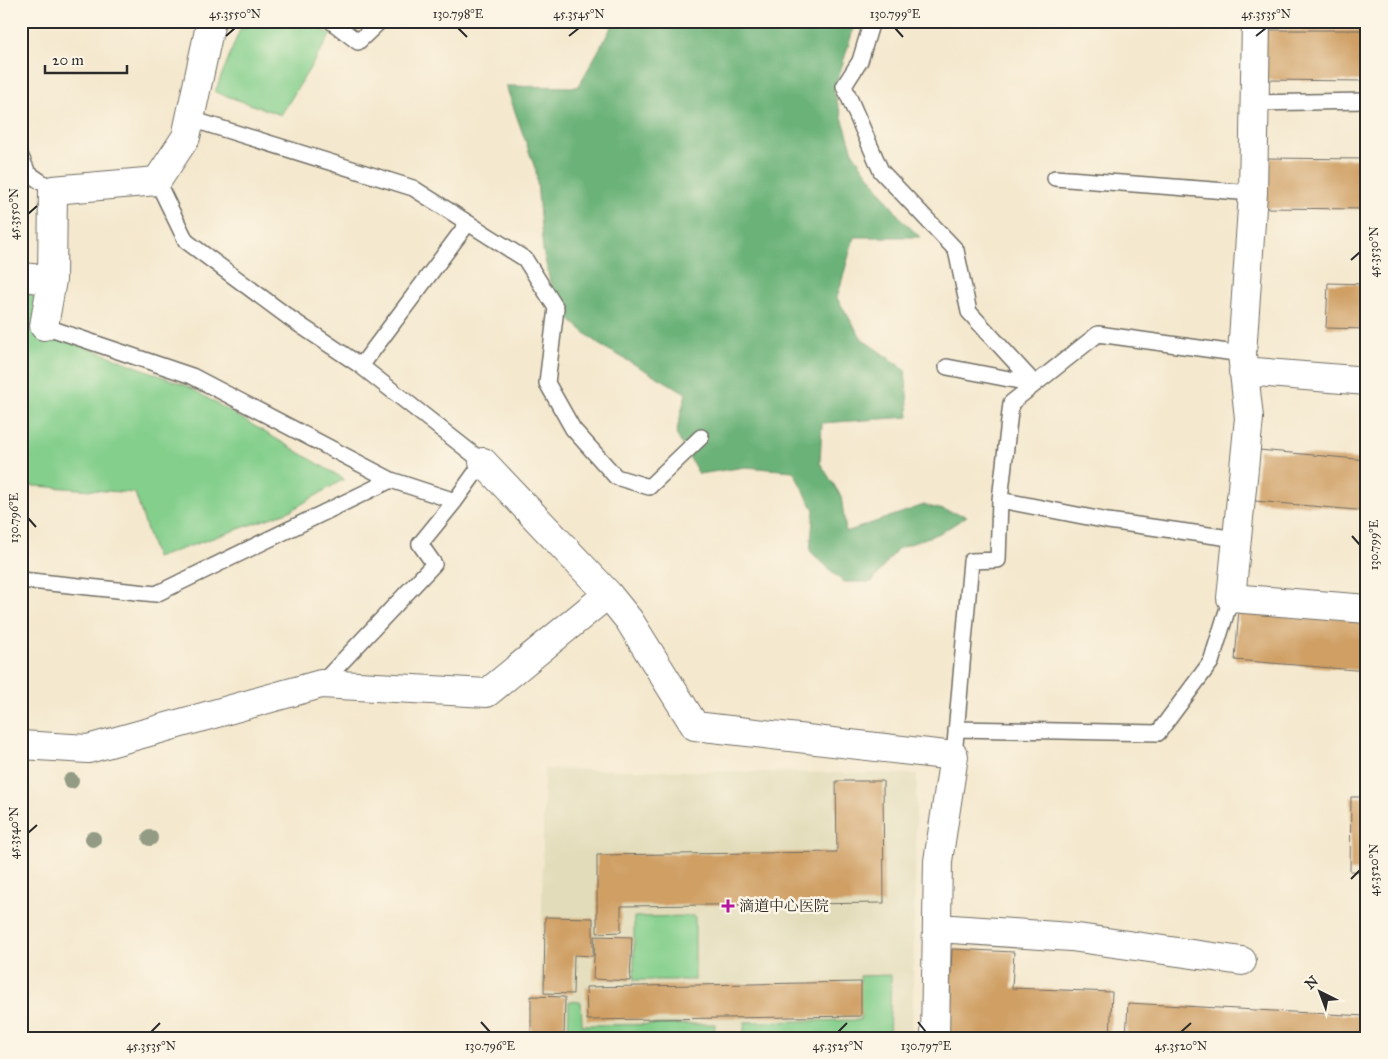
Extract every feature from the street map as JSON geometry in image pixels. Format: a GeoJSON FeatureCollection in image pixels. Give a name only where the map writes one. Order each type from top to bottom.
{"type":"FeatureCollection","features":[{"type":"Feature","properties":{"kind":"street"},"geometry":{"type":"LineString","coordinates":[[1256,21],[1253,193],[1242,362],[1249,418],[1231,598],[1367,609]]}},
{"type":"Feature","properties":{"kind":"street"},"geometry":{"type":"LineString","coordinates":[[44,326],[52,280],[54,190],[157,181],[186,137],[213,22]]}},
{"type":"Feature","properties":{"kind":"street"},"geometry":{"type":"LineString","coordinates":[[21,277],[52,280]]}},
{"type":"Feature","properties":{"kind":"street"},"geometry":{"type":"LineString","coordinates":[[1242,362],[1367,381]]}},
{"type":"Feature","properties":{"kind":"street"},"geometry":{"type":"LineString","coordinates":[[483,462],[608,594],[629,620],[696,726],[954,756],[938,861],[936,1038]]}},
{"type":"Feature","properties":{"kind":"street"},"geometry":{"type":"LineString","coordinates":[[21,745],[88,749],[321,684],[487,693],[608,594]]}},
{"type":"Feature","properties":{"kind":"street"},"geometry":{"type":"LineString","coordinates":[[937,928],[1071,937],[1242,961]]}},
{"type":"Feature","properties":{"kind":"lane"},"geometry":{"type":"LineString","coordinates":[[331,21],[358,42],[380,21]]}},
{"type":"Feature","properties":{"kind":"lane"},"geometry":{"type":"LineString","coordinates":[[872,21],[860,61],[844,86],[881,171],[956,250],[969,312],[1035,384]]}},
{"type":"Feature","properties":{"kind":"lane"},"geometry":{"type":"LineString","coordinates":[[1254,103],[1367,102]]}},
{"type":"Feature","properties":{"kind":"lane"},"geometry":{"type":"LineString","coordinates":[[191,118],[413,188],[525,259],[556,308],[548,383],[573,429],[616,477],[649,487],[701,437]]}},
{"type":"Feature","properties":{"kind":"lane"},"geometry":{"type":"LineString","coordinates":[[21,158],[28,173],[54,190]]}},
{"type":"Feature","properties":{"kind":"lane"},"geometry":{"type":"LineString","coordinates":[[1054,178],[1253,193]]}},
{"type":"Feature","properties":{"kind":"lane"},"geometry":{"type":"LineString","coordinates":[[157,181],[186,241],[291,319],[361,366],[483,462],[455,501],[420,544],[434,564],[321,684]]}},
{"type":"Feature","properties":{"kind":"lane"},"geometry":{"type":"LineString","coordinates":[[361,366],[468,222]]}},
{"type":"Feature","properties":{"kind":"lane"},"geometry":{"type":"LineString","coordinates":[[44,326],[192,376],[391,480],[455,501]]}},
{"type":"Feature","properties":{"kind":"lane"},"geometry":{"type":"LineString","coordinates":[[954,756],[971,561],[998,560],[1000,500],[1011,403],[1098,334],[1242,362]]}},
{"type":"Feature","properties":{"kind":"lane"},"geometry":{"type":"LineString","coordinates":[[947,367],[1035,384]]}},
{"type":"Feature","properties":{"kind":"lane"},"geometry":{"type":"LineString","coordinates":[[21,580],[156,594],[391,480]]}},
{"type":"Feature","properties":{"kind":"lane"},"geometry":{"type":"LineString","coordinates":[[1000,500],[1108,522],[1237,539]]}},
{"type":"Feature","properties":{"kind":"lane"},"geometry":{"type":"LineString","coordinates":[[956,729],[1158,733],[1211,662],[1231,598]]}},
{"type":"Feature","properties":{"kind":"shaded area","name":"滴道中心医院"},"geometry":{"type":"Polygon","coordinates":[[[544,769],[917,774],[912,1038],[540,1038],[544,769]]]}},
{"type":"Feature","properties":{"kind":"green space"},"geometry":{"type":"Polygon","coordinates":[[[254,21],[307,21],[331,34],[281,115],[215,92],[240,29],[254,21]]]}},
{"type":"Feature","properties":{"kind":"green space"},"geometry":{"type":"Polygon","coordinates":[[[615,21],[859,21],[853,30],[834,92],[854,155],[901,219],[920,237],[854,237],[837,298],[862,339],[905,370],[909,417],[822,423],[820,463],[841,496],[846,532],[924,505],[967,516],[942,532],[897,549],[872,582],[843,582],[810,551],[814,510],[793,471],[745,467],[699,474],[676,434],[686,393],[598,344],[556,308],[543,251],[536,171],[506,86],[578,87],[615,21]]]}},
{"type":"Feature","properties":{"kind":"green space"},"geometry":{"type":"Polygon","coordinates":[[[21,290],[37,290],[35,327],[187,386],[344,479],[290,511],[156,558],[135,493],[21,485],[21,290]]]}},
{"type":"Feature","properties":{"kind":"green space"},"geometry":{"type":"Polygon","coordinates":[[[695,916],[695,980],[634,980],[634,917],[695,916]]]}},
{"type":"Feature","properties":{"kind":"green space"},"geometry":{"type":"Polygon","coordinates":[[[891,975],[889,1038],[744,1038],[743,1036],[745,1022],[860,1020],[860,976],[891,975]]]}},
{"type":"Feature","properties":{"kind":"green space"},"geometry":{"type":"Polygon","coordinates":[[[569,1001],[581,1002],[582,1025],[715,1024],[714,1038],[568,1038],[569,1001]]]}},
{"type":"Feature","properties":{"kind":"building"},"geometry":{"type":"Polygon","coordinates":[[[1261,30],[1367,30],[1367,81],[1261,80],[1261,30]]]}},
{"type":"Feature","properties":{"kind":"building"},"geometry":{"type":"Polygon","coordinates":[[[1264,158],[1367,159],[1367,209],[1263,208],[1264,158]]]}},
{"type":"Feature","properties":{"kind":"building"},"geometry":{"type":"Polygon","coordinates":[[[1328,283],[1367,284],[1367,329],[1326,328],[1328,283]]]}},
{"type":"Feature","properties":{"kind":"building"},"geometry":{"type":"Polygon","coordinates":[[[1259,450],[1367,460],[1367,511],[1255,501],[1259,450]]]}},
{"type":"Feature","properties":{"kind":"building"},"geometry":{"type":"Polygon","coordinates":[[[1239,609],[1367,620],[1367,671],[1235,660],[1239,609]]]}},
{"type":"Feature","properties":{"kind":"building"},"geometry":{"type":"Polygon","coordinates":[[[836,781],[883,781],[884,903],[621,906],[621,932],[597,933],[597,855],[837,852],[836,781]]]}},
{"type":"Feature","properties":{"kind":"building"},"geometry":{"type":"Polygon","coordinates":[[[1351,797],[1367,797],[1367,872],[1350,871],[1351,797]]]}},
{"type":"Feature","properties":{"kind":"building"},"geometry":{"type":"Polygon","coordinates":[[[545,917],[593,918],[593,956],[574,955],[573,994],[544,993],[545,917]]]}},
{"type":"Feature","properties":{"kind":"building"},"geometry":{"type":"Polygon","coordinates":[[[595,936],[632,937],[630,981],[593,979],[595,936]]]}},
{"type":"Feature","properties":{"kind":"building"},"geometry":{"type":"Polygon","coordinates":[[[952,949],[1014,952],[1012,988],[1112,992],[1110,1038],[948,1038],[952,949]]]}},
{"type":"Feature","properties":{"kind":"building"},"geometry":{"type":"Polygon","coordinates":[[[861,982],[861,1016],[587,1020],[586,987],[861,982]]]}},
{"type":"Feature","properties":{"kind":"building"},"geometry":{"type":"Polygon","coordinates":[[[531,996],[565,997],[564,1038],[531,1038],[531,996]]]}},
{"type":"Feature","properties":{"kind":"building"},"geometry":{"type":"Polygon","coordinates":[[[1128,1003],[1365,1016],[1364,1038],[1126,1038],[1128,1003]]]}},
{"type":"Feature","properties":{"kind":"place","name":"滴道中心医院"},"geometry":{"type":"Point","coordinates":[728,906]}}]}
